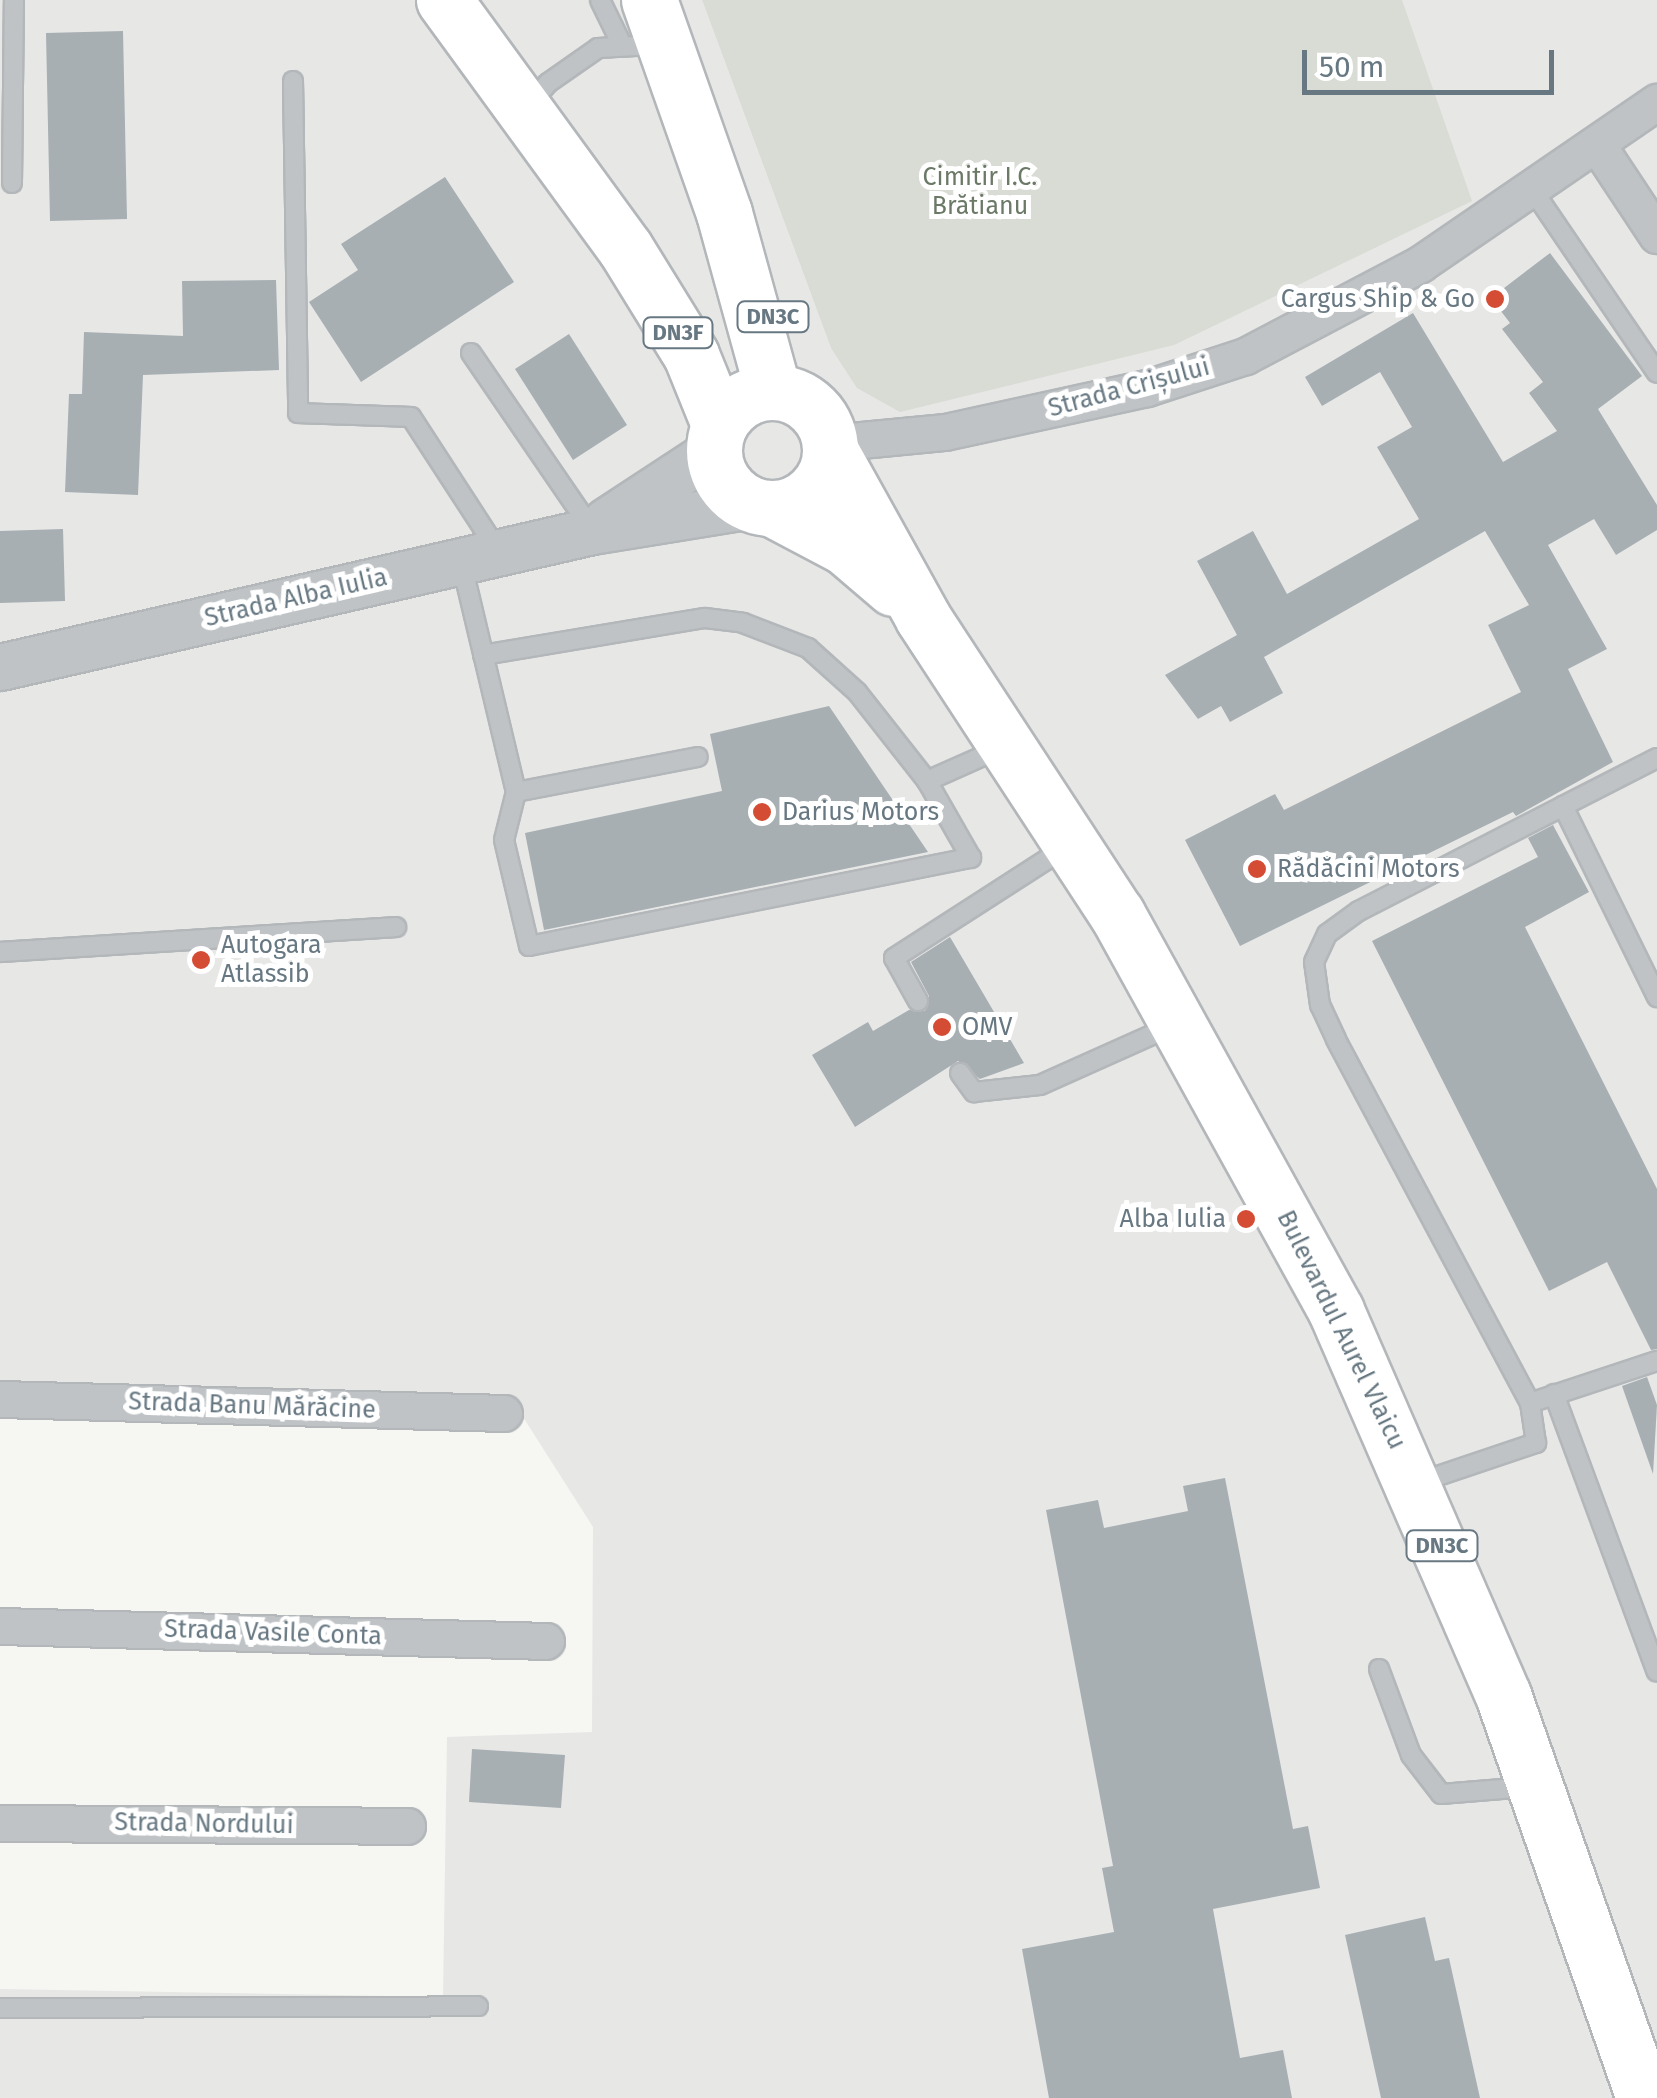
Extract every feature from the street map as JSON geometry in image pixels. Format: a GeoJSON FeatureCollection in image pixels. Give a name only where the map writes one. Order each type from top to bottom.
{"type":"FeatureCollection","features":[{"type":"Feature","properties":{"kind":"main road","name":"DN3F"},"geometry":{"type":"LineString","coordinates":[[444,0],[626,248],[741,415]]}},
{"type":"Feature","properties":{"kind":"main road","name":"DN3C"},"geometry":{"type":"LineString","coordinates":[[645,30],[827,438]]}},
{"type":"Feature","properties":{"kind":"main road","name":"DN3C"},"geometry":{"type":"LineString","coordinates":[[724,213],[741,415]]}},
{"type":"Feature","properties":{"kind":"main road"},"geometry":{"type":"LineString","coordinates":[[799,398],[827,438],[820,483],[806,496],[762,507],[725,484],[741,415],[799,398]]}},
{"type":"Feature","properties":{"kind":"main road","name":"Bulevardul Aurel Vlaicu"},"geometry":{"type":"LineString","coordinates":[[827,438],[924,618],[1073,843],[1181,1022],[1319,1279],[1414,1484],[1538,1786],[1644,2098]]}},
{"type":"Feature","properties":{"kind":"main road","name":"Bulevardul Aurel Vlaicu"},"geometry":{"type":"LineString","coordinates":[[762,507],[846,546],[924,618]]}},
{"type":"Feature","properties":{"kind":"street","name":"Strada Crișului"},"geometry":{"type":"LineString","coordinates":[[827,438],[945,432],[1186,378],[1334,312],[1532,189],[1657,102]]}},
{"type":"Feature","properties":{"kind":"street"},"geometry":{"type":"LineString","coordinates":[[1598,146],[1657,235]]}},
{"type":"Feature","properties":{"kind":"street","name":"Strada Alba Iulia"},"geometry":{"type":"LineString","coordinates":[[592,531],[741,415]]}},
{"type":"Feature","properties":{"kind":"street","name":"Strada Alba Iulia"},"geometry":{"type":"LineString","coordinates":[[0,667],[592,531],[762,507]]}},
{"type":"Feature","properties":{"kind":"street","name":"Strada Banu Mărăcine"},"geometry":{"type":"LineString","coordinates":[[0,1399],[504,1413]]}},
{"type":"Feature","properties":{"kind":"street","name":"Strada Vasile Conta"},"geometry":{"type":"LineString","coordinates":[[0,1626],[546,1641]]}},
{"type":"Feature","properties":{"kind":"street","name":"Strada Nordului"},"geometry":{"type":"LineString","coordinates":[[0,1822],[407,1826]]}},
{"type":"Feature","properties":{"kind":"lane"},"geometry":{"type":"LineString","coordinates":[[12,183],[6,142],[14,0]]}},
{"type":"Feature","properties":{"kind":"lane"},"geometry":{"type":"LineString","coordinates":[[600,0],[645,30]]}},
{"type":"Feature","properties":{"kind":"lane"},"geometry":{"type":"LineString","coordinates":[[524,110],[573,64],[645,30]]}},
{"type":"Feature","properties":{"kind":"lane"},"geometry":{"type":"LineString","coordinates":[[293,81],[298,413],[411,417],[480,556],[483,655],[516,792],[504,840],[529,946],[970,858],[927,781],[857,692],[808,648],[742,623],[705,618],[483,655]]}},
{"type":"Feature","properties":{"kind":"lane"},"geometry":{"type":"LineString","coordinates":[[1532,189],[1657,373]]}},
{"type":"Feature","properties":{"kind":"lane"},"geometry":{"type":"LineString","coordinates":[[471,353],[592,531]]}},
{"type":"Feature","properties":{"kind":"lane"},"geometry":{"type":"LineString","coordinates":[[927,781],[1009,745]]}},
{"type":"Feature","properties":{"kind":"lane"},"geometry":{"type":"LineString","coordinates":[[516,792],[698,758]]}},
{"type":"Feature","properties":{"kind":"lane"},"geometry":{"type":"LineString","coordinates":[[1414,1484],[1536,1442],[1530,1403],[1336,1039],[1320,1005],[1314,962],[1327,934],[1359,912],[1657,758]]}},
{"type":"Feature","properties":{"kind":"lane"},"geometry":{"type":"LineString","coordinates":[[1563,806],[1657,997]]}},
{"type":"Feature","properties":{"kind":"lane"},"geometry":{"type":"LineString","coordinates":[[918,1001],[894,958],[1073,843]]}},
{"type":"Feature","properties":{"kind":"lane"},"geometry":{"type":"LineString","coordinates":[[0,952],[396,928]]}},
{"type":"Feature","properties":{"kind":"lane"},"geometry":{"type":"LineString","coordinates":[[960,1073],[974,1092],[1040,1084],[1181,1022]]}},
{"type":"Feature","properties":{"kind":"lane"},"geometry":{"type":"LineString","coordinates":[[1530,1403],[1657,1362]]}},
{"type":"Feature","properties":{"kind":"lane"},"geometry":{"type":"LineString","coordinates":[[1554,1394],[1657,1672]]}},
{"type":"Feature","properties":{"kind":"lane"},"geometry":{"type":"LineString","coordinates":[[1380,1669],[1411,1755],[1440,1794],[1538,1786]]}},
{"type":"Feature","properties":{"kind":"lane"},"geometry":{"type":"LineString","coordinates":[[0,2008],[478,2006]]}},
{"type":"Feature","properties":{"kind":"shaded area"},"geometry":{"type":"Polygon","coordinates":[[[0,0],[702,0],[831,348],[1400,0],[1657,0],[1657,2098],[0,2098],[0,1989],[443,1997],[447,1737],[592,1732],[593,1527],[509,1395],[0,1387],[0,0]]]}},
{"type":"Feature","properties":{"kind":"green space","name":"Cimitir I.C. Brătianu"},"geometry":{"type":"Polygon","coordinates":[[[702,0],[1402,0],[1472,201],[1174,345],[900,412],[857,388],[831,348],[702,0]]]}},
{"type":"Feature","properties":{"kind":"building"},"geometry":{"type":"Polygon","coordinates":[[[123,31],[127,219],[50,221],[46,33],[123,31]]]}},
{"type":"Feature","properties":{"kind":"building"},"geometry":{"type":"Polygon","coordinates":[[[445,177],[514,282],[361,382],[309,302],[358,270],[341,244],[445,177]]]}},
{"type":"Feature","properties":{"kind":"building"},"geometry":{"type":"Polygon","coordinates":[[[1550,253],[1642,376],[1598,409],[1657,505],[1657,530],[1616,555],[1594,519],[1548,545],[1607,649],[1568,669],[1613,762],[1516,816],[1513,812],[1240,946],[1185,840],[1275,794],[1284,810],[1521,692],[1488,625],[1529,605],[1485,531],[1264,657],[1283,693],[1230,722],[1221,706],[1198,719],[1165,675],[1237,635],[1197,561],[1253,531],[1287,594],[1419,519],[1377,447],[1412,427],[1380,372],[1322,406],[1305,377],[1413,313],[1503,462],[1557,431],[1529,393],[1543,382],[1502,329],[1510,323],[1491,298],[1550,253]]]}},
{"type":"Feature","properties":{"kind":"building"},"geometry":{"type":"Polygon","coordinates":[[[276,280],[279,370],[143,375],[138,495],[65,492],[69,394],[82,394],[84,332],[183,336],[182,281],[276,280]]]}},
{"type":"Feature","properties":{"kind":"building"},"geometry":{"type":"Polygon","coordinates":[[[569,334],[627,425],[573,460],[515,369],[569,334]]]}},
{"type":"Feature","properties":{"kind":"building"},"geometry":{"type":"Polygon","coordinates":[[[63,529],[65,601],[0,603],[0,531],[63,529]]]}},
{"type":"Feature","properties":{"kind":"building","name":"Darius Motors"},"geometry":{"type":"Polygon","coordinates":[[[829,706],[928,852],[544,930],[525,833],[722,791],[710,734],[829,706]]]}},
{"type":"Feature","properties":{"kind":"building"},"geometry":{"type":"Polygon","coordinates":[[[1553,825],[1589,892],[1525,927],[1657,1189],[1657,1349],[1651,1350],[1607,1262],[1549,1291],[1372,941],[1538,857],[1528,838],[1553,825]]]}},
{"type":"Feature","properties":{"kind":"building","name":"OMV"},"geometry":{"type":"Polygon","coordinates":[[[950,937],[1024,1063],[980,1079],[958,1061],[855,1127],[812,1055],[868,1022],[873,1031],[909,1010],[925,1011],[929,996],[911,962],[950,937]]]}},
{"type":"Feature","properties":{"kind":"building"},"geometry":{"type":"Polygon","coordinates":[[[1647,1377],[1657,1405],[1653,1474],[1622,1386],[1647,1377]]]}},
{"type":"Feature","properties":{"kind":"building"},"geometry":{"type":"Polygon","coordinates":[[[1225,1478],[1293,1829],[1308,1826],[1320,1888],[1213,1909],[1240,2058],[1283,2050],[1292,2098],[1049,2098],[1022,1949],[1114,1932],[1102,1868],[1113,1866],[1046,1510],[1098,1500],[1104,1528],[1188,1511],[1183,1486],[1225,1478]]]}},
{"type":"Feature","properties":{"kind":"building"},"geometry":{"type":"Polygon","coordinates":[[[472,1749],[565,1755],[561,1808],[469,1802],[472,1749]]]}},
{"type":"Feature","properties":{"kind":"building"},"geometry":{"type":"Polygon","coordinates":[[[1425,1917],[1435,1961],[1449,1958],[1480,2098],[1381,2098],[1345,1935],[1425,1917]]]}},
{"type":"Feature","properties":{"kind":"place","name":"Cargus Ship & Go"},"geometry":{"type":"Point","coordinates":[1495,299]}},
{"type":"Feature","properties":{"kind":"place","name":"Darius Motors"},"geometry":{"type":"Point","coordinates":[762,812]}},
{"type":"Feature","properties":{"kind":"place","name":"Rădăcini Motors"},"geometry":{"type":"Point","coordinates":[1257,869]}},
{"type":"Feature","properties":{"kind":"place","name":"Autogara Atlassib"},"geometry":{"type":"Point","coordinates":[201,960]}},
{"type":"Feature","properties":{"kind":"place","name":"OMV"},"geometry":{"type":"Point","coordinates":[942,1027]}},
{"type":"Feature","properties":{"kind":"place","name":"Alba Iulia"},"geometry":{"type":"Point","coordinates":[1246,1219]}}]}
